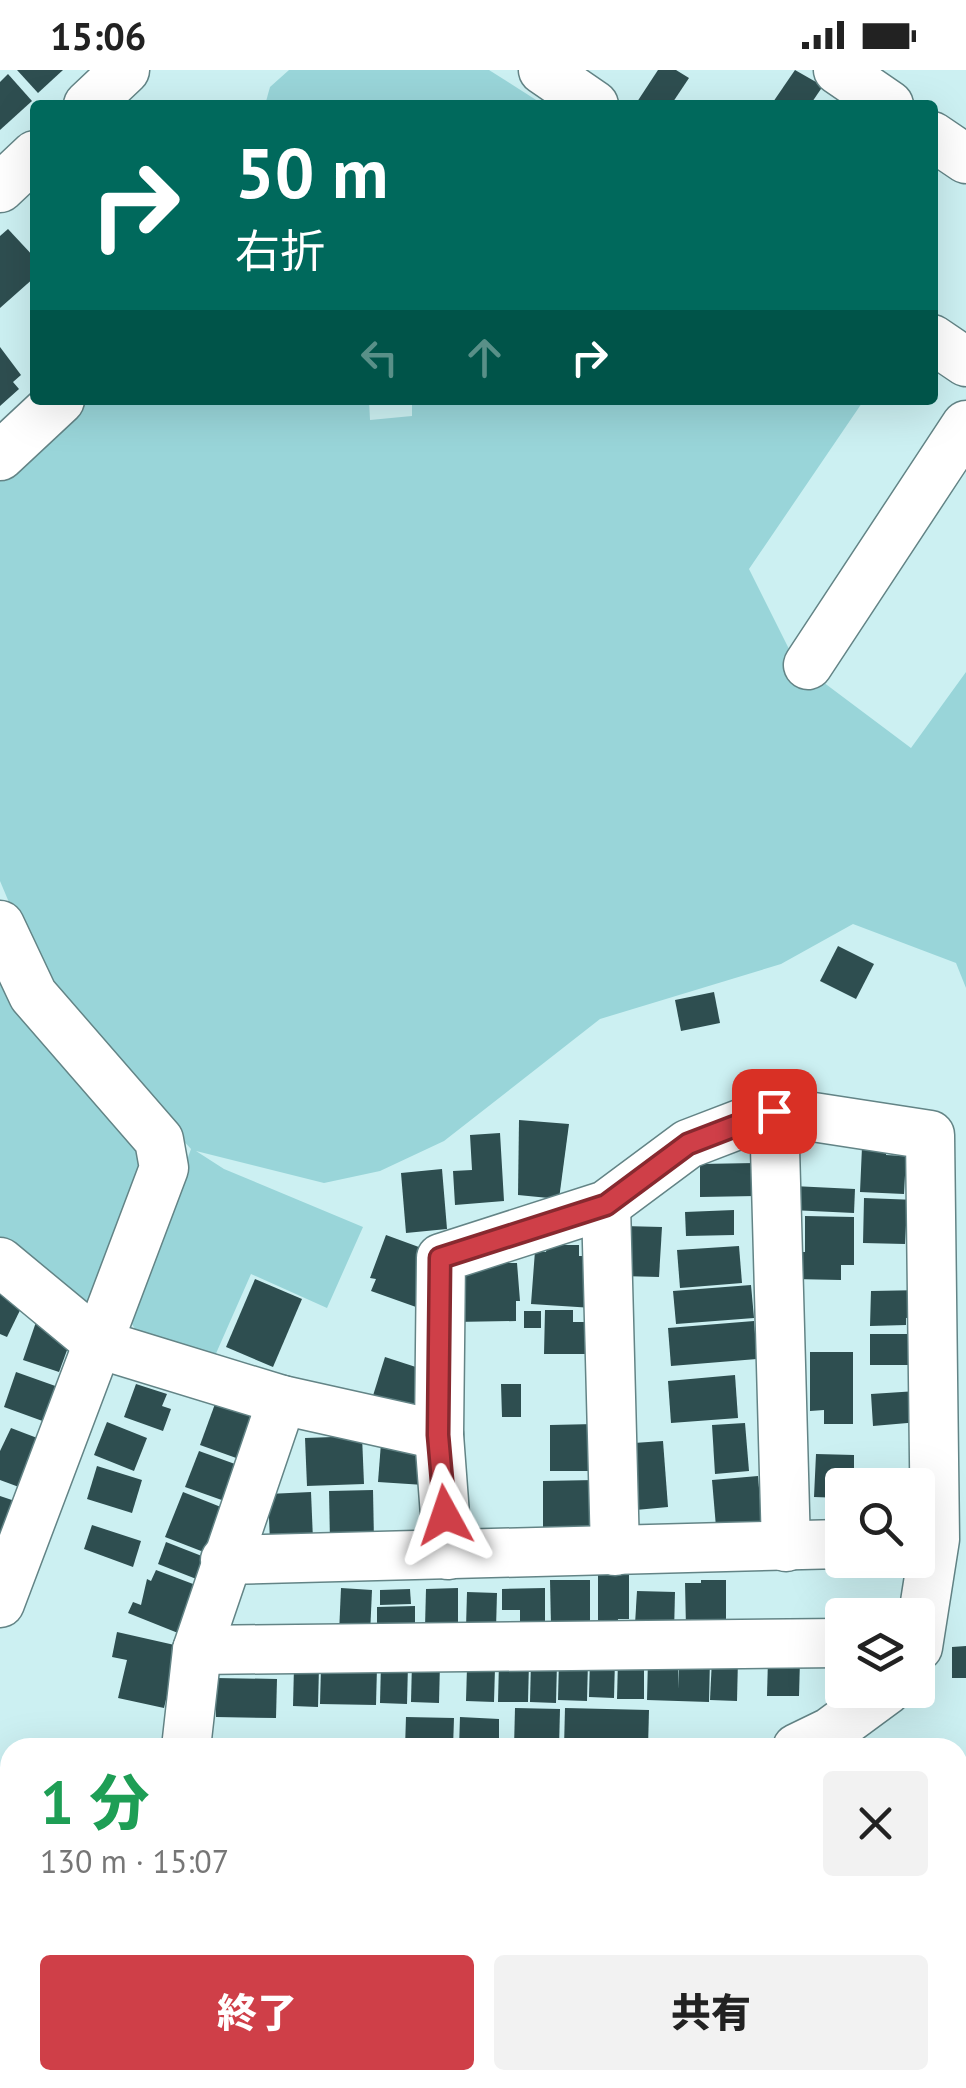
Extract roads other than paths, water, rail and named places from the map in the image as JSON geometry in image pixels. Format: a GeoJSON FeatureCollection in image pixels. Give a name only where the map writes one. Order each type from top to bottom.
{"type":"FeatureCollection","features":[{"type":"Feature","properties":{"kind":"street"},"geometry":{"type":"LineString","coordinates":[[543,70],[587,100]]}},
{"type":"Feature","properties":{"kind":"street"},"geometry":{"type":"LineString","coordinates":[[838,70],[881,100]]}},
{"type":"Feature","properties":{"kind":"street"},"geometry":{"type":"LineString","coordinates":[[938,140],[966,159]]}},
{"type":"Feature","properties":{"kind":"street"},"geometry":{"type":"LineString","coordinates":[[0,188],[30,160]]}},
{"type":"Feature","properties":{"kind":"street"},"geometry":{"type":"LineString","coordinates":[[938,343],[966,362]]}},
{"type":"Feature","properties":{"kind":"street"},"geometry":{"type":"LineString","coordinates":[[0,456],[55,405]]}},
{"type":"Feature","properties":{"kind":"street"},"geometry":{"type":"LineString","coordinates":[[808,665],[961,446]]}},
{"type":"Feature","properties":{"kind":"street"},"geometry":{"type":"LineString","coordinates":[[0,925],[33,995],[159,1140],[164,1168],[0,1603]]}},
{"type":"Feature","properties":{"kind":"street"},"geometry":{"type":"LineString","coordinates":[[774,1111],[786,1547]]}},
{"type":"Feature","properties":{"kind":"street"},"geometry":{"type":"LineString","coordinates":[[448,1555],[438,1435],[440,1258],[606,1205],[688,1144],[774,1111],[930,1135],[927,1468]]}},
{"type":"Feature","properties":{"kind":"street"},"geometry":{"type":"LineString","coordinates":[[606,1205],[615,1551]]}},
{"type":"Feature","properties":{"kind":"street"},"geometry":{"type":"LineString","coordinates":[[0,1262],[99,1344],[282,1400],[438,1435]]}},
{"type":"Feature","properties":{"kind":"street"},"geometry":{"type":"LineString","coordinates":[[187,1738],[196,1650],[282,1400]]}},
{"type":"Feature","properties":{"kind":"street"},"geometry":{"type":"LineString","coordinates":[[225,1560],[825,1545]]}},
{"type":"Feature","properties":{"kind":"street"},"geometry":{"type":"LineString","coordinates":[[196,1650],[825,1642]]}},
{"type":"Feature","properties":{"kind":"street"},"geometry":{"type":"LineString","coordinates":[[818,1738],[862,1708]]}}]}
